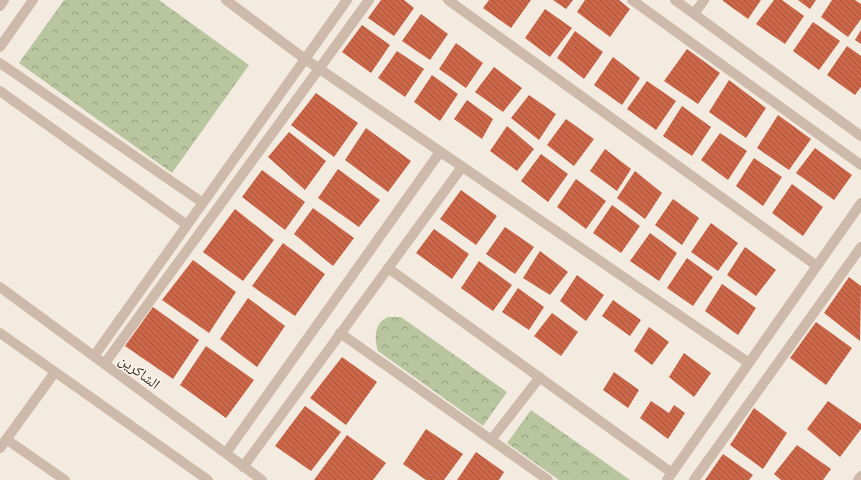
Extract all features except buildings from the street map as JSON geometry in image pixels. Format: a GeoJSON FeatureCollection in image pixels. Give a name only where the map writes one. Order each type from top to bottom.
{"type":"FeatureCollection","features":[{"type":"Feature","properties":{"kind":"street"},"geometry":{"type":"LineString","coordinates":[[0,6],[4,0]]}},
{"type":"Feature","properties":{"kind":"street"},"geometry":{"type":"LineString","coordinates":[[0,47],[33,0]]}},
{"type":"Feature","properties":{"kind":"street"},"geometry":{"type":"LineString","coordinates":[[226,0],[319,69],[749,363]]}},
{"type":"Feature","properties":{"kind":"street"},"geometry":{"type":"LineString","coordinates":[[94,356],[346,0]]}},
{"type":"Feature","properties":{"kind":"street"},"geometry":{"type":"LineString","coordinates":[[105,363],[369,0]]}},
{"type":"Feature","properties":{"kind":"street"},"geometry":{"type":"LineString","coordinates":[[448,0],[817,266]]}},
{"type":"Feature","properties":{"kind":"street"},"geometry":{"type":"LineString","coordinates":[[632,0],[861,166]]}},
{"type":"Feature","properties":{"kind":"street"},"geometry":{"type":"LineString","coordinates":[[694,14],[704,0]]}},
{"type":"Feature","properties":{"kind":"street"},"geometry":{"type":"LineString","coordinates":[[679,1],[694,14],[861,136]]}},
{"type":"Feature","properties":{"kind":"street"},"geometry":{"type":"LineString","coordinates":[[0,63],[203,203]]}},
{"type":"Feature","properties":{"kind":"street"},"geometry":{"type":"LineString","coordinates":[[0,91],[187,225]]}},
{"type":"Feature","properties":{"kind":"street"},"geometry":{"type":"LineString","coordinates":[[226,453],[440,152]]}},
{"type":"Feature","properties":{"kind":"street"},"geometry":{"type":"LineString","coordinates":[[243,467],[462,168]]}},
{"type":"Feature","properties":{"kind":"street"},"geometry":{"type":"LineString","coordinates":[[388,268],[540,377],[669,476],[861,203]]}},
{"type":"Feature","properties":{"kind":"street"},"geometry":{"type":"LineString","coordinates":[[694,480],[861,247]]}},
{"type":"Feature","properties":{"kind":"street","name":"الشاكرين"},"geometry":{"type":"LineString","coordinates":[[0,287],[262,480]]}},
{"type":"Feature","properties":{"kind":"street"},"geometry":{"type":"LineString","coordinates":[[0,333],[208,480]]}},
{"type":"Feature","properties":{"kind":"street"},"geometry":{"type":"LineString","coordinates":[[340,333],[548,480]]}},
{"type":"Feature","properties":{"kind":"street"},"geometry":{"type":"LineString","coordinates":[[0,448],[55,372]]}},
{"type":"Feature","properties":{"kind":"street"},"geometry":{"type":"LineString","coordinates":[[491,440],[540,377]]}},
{"type":"Feature","properties":{"kind":"street"},"geometry":{"type":"LineString","coordinates":[[6,439],[66,480]]}},
{"type":"Feature","properties":{"kind":"street"},"geometry":{"type":"LineString","coordinates":[[858,480],[861,476]]}},
{"type":"Feature","properties":{"kind":"green space"},"geometry":{"type":"Polygon","coordinates":[[[64,0],[159,0],[249,65],[172,173],[19,63],[64,0]]]}},
{"type":"Feature","properties":{"kind":"green space"},"geometry":{"type":"Polygon","coordinates":[[[388,317],[401,317],[507,392],[483,426],[378,351],[376,331],[380,323],[388,317]]]}},
{"type":"Feature","properties":{"kind":"green space"},"geometry":{"type":"Polygon","coordinates":[[[531,410],[630,480],[559,480],[507,443],[531,410]]]}}]}
